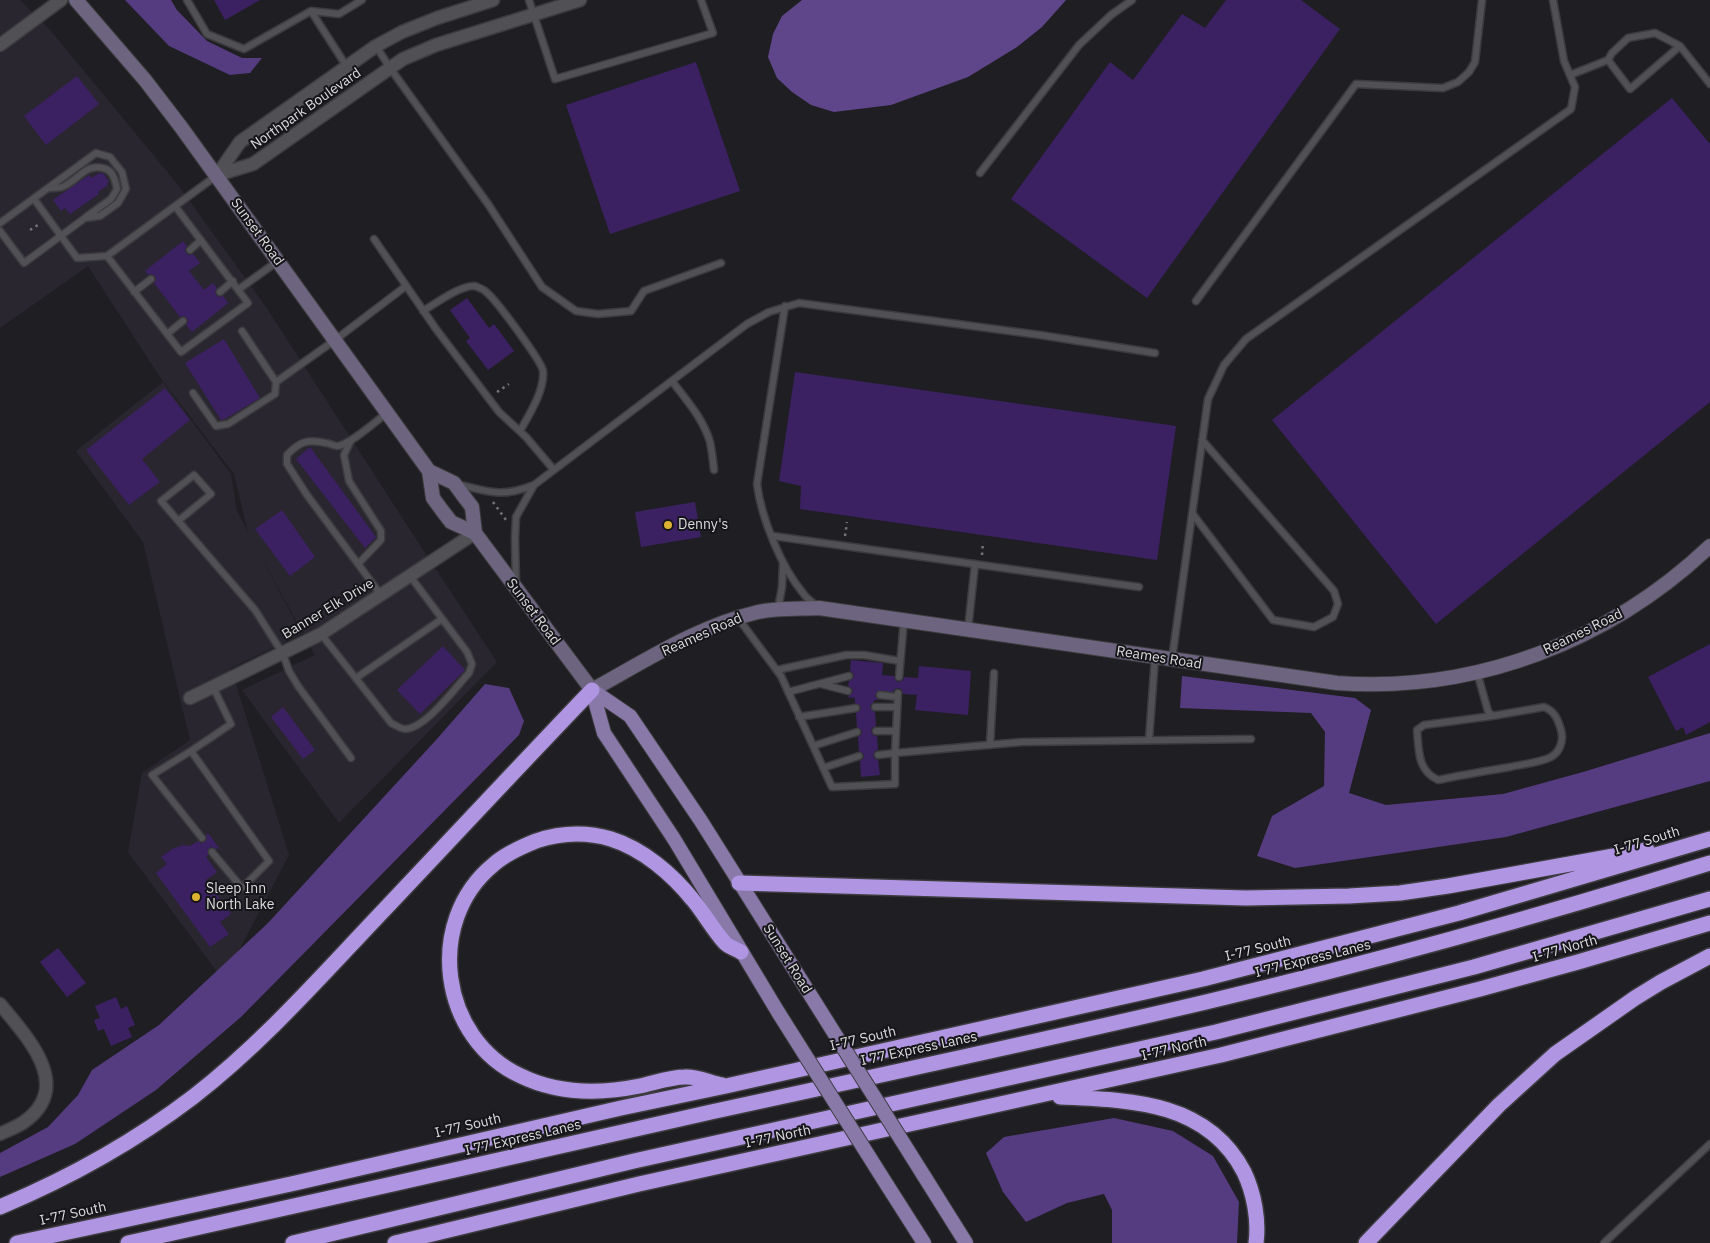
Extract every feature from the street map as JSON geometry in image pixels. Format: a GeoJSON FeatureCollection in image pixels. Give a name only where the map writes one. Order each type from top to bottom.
{"type":"FeatureCollection","features":[{"type":"Feature","properties":{"kind":"highway"},"geometry":{"type":"LineString","coordinates":[[0,1207],[58,1181],[129,1142],[175,1110],[227,1069],[292,1006],[592,690]]}},
{"type":"Feature","properties":{"kind":"highway"},"geometry":{"type":"LineString","coordinates":[[726,1086],[686,1077],[637,1087],[581,1092],[546,1086],[518,1075],[484,1050],[468,1029],[456,1005],[450,980],[450,942],[457,917],[465,900],[475,884],[492,865],[514,850],[541,839],[561,835],[582,834],[603,837],[622,843],[648,858],[676,880],[726,944],[741,952]]}},
{"type":"Feature","properties":{"kind":"highway"},"geometry":{"type":"LineString","coordinates":[[739,883],[1246,898],[1349,896],[1448,886],[1710,839]]}},
{"type":"Feature","properties":{"kind":"highway","name":"I-77 South"},"geometry":{"type":"LineString","coordinates":[[17,1243],[291,1184],[1289,958],[1494,903],[1710,839]]}},
{"type":"Feature","properties":{"kind":"highway","name":"I 77 Express Lanes"},"geometry":{"type":"LineString","coordinates":[[128,1243],[287,1209],[627,1130],[1208,1002],[1466,935],[1563,908],[1710,863]]}},
{"type":"Feature","properties":{"kind":"highway"},"geometry":{"type":"LineString","coordinates":[[293,1243],[634,1161],[1216,1032],[1474,967],[1710,899]]}},
{"type":"Feature","properties":{"kind":"highway","name":"I-77 North"},"geometry":{"type":"LineString","coordinates":[[395,1243],[639,1184],[1221,1055],[1398,1011],[1578,962],[1710,923]]}},
{"type":"Feature","properties":{"kind":"highway"},"geometry":{"type":"LineString","coordinates":[[1366,1243],[1499,1106],[1556,1054],[1641,994],[1710,956]]}},
{"type":"Feature","properties":{"kind":"highway"},"geometry":{"type":"LineString","coordinates":[[1038,1096],[1112,1099],[1146,1104],[1174,1112],[1200,1124],[1222,1142],[1245,1176],[1250,1187],[1255,1211],[1257,1224],[1256,1243]]}},
{"type":"Feature","properties":{"kind":"main road","name":"Sunset Road"},"geometry":{"type":"LineString","coordinates":[[76,0],[144,80],[217,175],[429,471],[433,498],[451,522],[475,533],[592,690],[630,716],[696,814],[966,1243]]}},
{"type":"Feature","properties":{"kind":"main road","name":"Sunset Road"},"geometry":{"type":"LineString","coordinates":[[429,471],[454,483],[472,507],[475,533]]}},
{"type":"Feature","properties":{"kind":"main road","name":"Reames Road"},"geometry":{"type":"LineString","coordinates":[[592,690],[680,642],[738,617],[777,610],[819,608],[1294,678],[1353,684],[1395,684],[1453,677],[1520,660],[1566,643],[1606,624],[1645,600],[1674,578],[1710,546]]}},
{"type":"Feature","properties":{"kind":"main road","name":"Sunset Road"},"geometry":{"type":"LineString","coordinates":[[592,690],[604,733],[674,839],[778,1012],[924,1243]]}},
{"type":"Feature","properties":{"kind":"street"},"geometry":{"type":"LineString","coordinates":[[0,45],[61,0]]}},
{"type":"Feature","properties":{"kind":"street","name":"Northpark Boulevard"},"geometry":{"type":"LineString","coordinates":[[217,175],[240,142],[376,46],[402,32],[437,18],[493,0]]}},
{"type":"Feature","properties":{"kind":"street","name":"Northpark Boulevard"},"geometry":{"type":"LineString","coordinates":[[217,175],[253,164],[403,60],[436,45],[580,0]]}},
{"type":"Feature","properties":{"kind":"street","name":"Banner Elk Drive"},"geometry":{"type":"LineString","coordinates":[[190,698],[322,634],[475,533]]}},
{"type":"Feature","properties":{"kind":"street"},"geometry":{"type":"LineString","coordinates":[[0,1004],[33,1047],[44,1066],[46,1090],[42,1102],[34,1114],[24,1122],[0,1134]]}},
{"type":"Feature","properties":{"kind":"lane"},"geometry":{"type":"LineString","coordinates":[[187,0],[207,34],[244,49],[310,11],[339,14],[362,0]]}},
{"type":"Feature","properties":{"kind":"lane"},"geometry":{"type":"LineString","coordinates":[[529,0],[555,78],[713,33],[702,0]]}},
{"type":"Feature","properties":{"kind":"lane"},"geometry":{"type":"LineString","coordinates":[[980,173],[1079,45],[1111,15],[1132,0]]}},
{"type":"Feature","properties":{"kind":"lane"},"geometry":{"type":"LineString","coordinates":[[1196,301],[1356,84],[1443,88],[1458,82],[1469,72],[1475,62],[1482,0]]}},
{"type":"Feature","properties":{"kind":"lane"},"geometry":{"type":"LineString","coordinates":[[1172,660],[1208,399],[1224,365],[1246,339],[1571,109],[1575,87],[1564,61],[1553,0]]}},
{"type":"Feature","properties":{"kind":"lane"},"geometry":{"type":"LineString","coordinates":[[310,11],[347,67]]}},
{"type":"Feature","properties":{"kind":"lane"},"geometry":{"type":"LineString","coordinates":[[1570,75],[1608,60],[1612,52],[1628,38],[1655,33],[1680,46],[1710,84]]}},
{"type":"Feature","properties":{"kind":"lane"},"geometry":{"type":"LineString","coordinates":[[376,46],[488,204],[542,287],[576,311],[598,314],[631,311],[644,291],[721,263]]}},
{"type":"Feature","properties":{"kind":"lane"},"geometry":{"type":"LineString","coordinates":[[1608,60],[1630,89],[1680,46]]}},
{"type":"Feature","properties":{"kind":"lane"},"geometry":{"type":"LineString","coordinates":[[0,223],[96,153],[110,157],[122,172],[126,189],[118,203],[100,216],[85,218]]}},
{"type":"Feature","properties":{"kind":"lane"},"geometry":{"type":"LineString","coordinates":[[0,231],[24,263],[111,199],[117,189],[115,178],[108,169],[96,166],[87,169],[62,187],[48,189]]}},
{"type":"Feature","properties":{"kind":"lane"},"geometry":{"type":"LineString","coordinates":[[34,199],[76,258],[107,256],[217,175]]}},
{"type":"Feature","properties":{"kind":"lane"},"geometry":{"type":"LineString","coordinates":[[107,256],[181,352],[248,303],[175,206]]}},
{"type":"Feature","properties":{"kind":"lane"},"geometry":{"type":"LineString","coordinates":[[374,239],[423,311],[499,412],[520,431],[554,470]]}},
{"type":"Feature","properties":{"kind":"lane"},"geometry":{"type":"LineString","coordinates":[[190,250],[201,240]]}},
{"type":"Feature","properties":{"kind":"lane"},"geometry":{"type":"LineString","coordinates":[[239,289],[278,261]]}},
{"type":"Feature","properties":{"kind":"lane"},"geometry":{"type":"LineString","coordinates":[[134,292],[151,279]]}},
{"type":"Feature","properties":{"kind":"lane"},"geometry":{"type":"LineString","coordinates":[[220,292],[233,281]]}},
{"type":"Feature","properties":{"kind":"lane"},"geometry":{"type":"LineString","coordinates":[[276,382],[406,286]]}},
{"type":"Feature","properties":{"kind":"lane"},"geometry":{"type":"LineString","coordinates":[[423,311],[453,294],[475,286],[484,290],[503,310],[543,369],[542,384],[532,410],[520,431]]}},
{"type":"Feature","properties":{"kind":"lane"},"geometry":{"type":"LineString","coordinates":[[454,483],[500,494],[511,493],[534,485],[747,324],[769,312],[799,303],[1155,353]]}},
{"type":"Feature","properties":{"kind":"lane"},"geometry":{"type":"LineString","coordinates":[[785,306],[757,484],[759,501],[783,563],[803,593],[819,608]]}},
{"type":"Feature","properties":{"kind":"lane"},"geometry":{"type":"LineString","coordinates":[[167,334],[183,321]]}},
{"type":"Feature","properties":{"kind":"lane"},"geometry":{"type":"LineString","coordinates":[[193,393],[216,426],[228,424],[274,394],[276,382],[242,331]]}},
{"type":"Feature","properties":{"kind":"lane"},"geometry":{"type":"LineString","coordinates":[[672,381],[697,413],[704,426],[710,443],[714,470]]}},
{"type":"Feature","properties":{"kind":"lane"},"geometry":{"type":"LineString","coordinates":[[381,595],[307,494],[287,464],[287,455],[305,441],[324,442],[338,446],[352,440],[387,413]]}},
{"type":"Feature","properties":{"kind":"lane"},"geometry":{"type":"LineString","coordinates":[[352,440],[344,455],[349,481],[381,531],[381,540],[358,564]]}},
{"type":"Feature","properties":{"kind":"lane"},"geometry":{"type":"LineString","coordinates":[[1192,513],[1273,620],[1314,627],[1333,617],[1338,604],[1334,591],[1202,440]]}},
{"type":"Feature","properties":{"kind":"lane"},"geometry":{"type":"LineString","coordinates":[[178,521],[211,494],[194,475],[161,502],[255,610],[283,654],[289,671],[298,686],[351,758]]}},
{"type":"Feature","properties":{"kind":"lane"},"geometry":{"type":"LineString","coordinates":[[516,589],[516,517],[534,485]]}},
{"type":"Feature","properties":{"kind":"lane"},"geometry":{"type":"LineString","coordinates":[[773,536],[1139,587]]}},
{"type":"Feature","properties":{"kind":"lane"},"geometry":{"type":"LineString","coordinates":[[777,610],[782,587],[783,563]]}},
{"type":"Feature","properties":{"kind":"lane"},"geometry":{"type":"LineString","coordinates":[[968,629],[975,564]]}},
{"type":"Feature","properties":{"kind":"lane"},"geometry":{"type":"LineString","coordinates":[[322,634],[391,723],[404,729],[415,727],[425,721],[469,673],[472,664],[467,652],[410,576]]}},
{"type":"Feature","properties":{"kind":"lane"},"geometry":{"type":"LineString","coordinates":[[738,617],[777,670],[832,787],[895,784],[897,695],[880,695]]}},
{"type":"Feature","properties":{"kind":"lane"},"geometry":{"type":"LineString","coordinates":[[356,678],[442,619]]}},
{"type":"Feature","properties":{"kind":"lane"},"geometry":{"type":"LineString","coordinates":[[899,677],[904,620]]}},
{"type":"Feature","properties":{"kind":"lane"},"geometry":{"type":"LineString","coordinates":[[777,670],[846,656],[864,655],[900,661]]}},
{"type":"Feature","properties":{"kind":"lane"},"geometry":{"type":"LineString","coordinates":[[1149,740],[1155,657]]}},
{"type":"Feature","properties":{"kind":"lane"},"geometry":{"type":"LineString","coordinates":[[1477,672],[1485,704],[1492,716]]}},
{"type":"Feature","properties":{"kind":"lane"},"geometry":{"type":"LineString","coordinates":[[990,745],[994,673]]}},
{"type":"Feature","properties":{"kind":"lane"},"geometry":{"type":"LineString","coordinates":[[788,692],[849,676]]}},
{"type":"Feature","properties":{"kind":"lane"},"geometry":{"type":"LineString","coordinates":[[820,684],[848,691]]}},
{"type":"Feature","properties":{"kind":"lane"},"geometry":{"type":"LineString","coordinates":[[202,838],[152,775],[231,724],[213,687]]}},
{"type":"Feature","properties":{"kind":"lane"},"geometry":{"type":"LineString","coordinates":[[874,708],[896,707]]}},
{"type":"Feature","properties":{"kind":"lane"},"geometry":{"type":"LineString","coordinates":[[1544,707],[1551,709],[1557,718],[1563,736],[1561,744],[1557,752],[1550,757],[1535,762],[1438,780],[1428,776],[1420,762],[1417,730],[1424,725],[1492,716],[1544,707]]}},
{"type":"Feature","properties":{"kind":"lane"},"geometry":{"type":"LineString","coordinates":[[799,717],[856,708]]}},
{"type":"Feature","properties":{"kind":"lane"},"geometry":{"type":"LineString","coordinates":[[876,731],[895,731]]}},
{"type":"Feature","properties":{"kind":"lane"},"geometry":{"type":"LineString","coordinates":[[813,746],[858,732]]}},
{"type":"Feature","properties":{"kind":"lane"},"geometry":{"type":"LineString","coordinates":[[878,755],[1022,742],[1251,739]]}},
{"type":"Feature","properties":{"kind":"lane"},"geometry":{"type":"LineString","coordinates":[[191,751],[269,861],[242,888],[212,852]]}},
{"type":"Feature","properties":{"kind":"lane"},"geometry":{"type":"LineString","coordinates":[[823,768],[859,756]]}},
{"type":"Feature","properties":{"kind":"lane"},"geometry":{"type":"LineString","coordinates":[[1604,1243],[1710,1144]]}},
{"type":"Feature","properties":{"kind":"path"},"geometry":{"type":"LineString","coordinates":[[489,398],[508,384]]}},
{"type":"Feature","properties":{"kind":"path"},"geometry":{"type":"LineString","coordinates":[[490,499],[507,522]]}},
{"type":"Feature","properties":{"kind":"shaded area"},"geometry":{"type":"Polygon","coordinates":[[[0,0],[20,0],[51,31],[178,185],[266,307],[497,662],[339,823],[242,690],[315,655],[254,544],[302,634],[231,668],[289,855],[239,950],[218,973],[128,852],[142,773],[190,740],[143,542],[76,451],[163,382],[231,474],[237,511],[248,532],[234,474],[160,377],[88,266],[0,328],[0,0]]]}},
{"type":"Feature","properties":{"kind":"shaded area"},"geometry":{"type":"Polygon","coordinates":[[[125,0],[171,0],[177,10],[207,41],[242,58],[262,58],[250,73],[230,75],[169,46],[125,0]]]}},
{"type":"Feature","properties":{"kind":"shaded area"},"geometry":{"type":"Polygon","coordinates":[[[802,0],[1066,0],[1042,27],[1017,47],[968,77],[891,105],[834,112],[811,105],[792,92],[777,78],[768,57],[773,34],[782,16],[802,0]]]}},
{"type":"Feature","properties":{"kind":"shaded area"},"geometry":{"type":"Polygon","coordinates":[[[1182,676],[1355,698],[1371,710],[1349,793],[1386,805],[1503,794],[1583,772],[1710,733],[1710,781],[1506,837],[1295,868],[1257,856],[1272,816],[1324,786],[1325,732],[1311,713],[1180,708],[1182,676]]]}},
{"type":"Feature","properties":{"kind":"shaded area"},"geometry":{"type":"Polygon","coordinates":[[[485,684],[509,688],[524,721],[519,735],[241,1017],[156,1090],[75,1144],[0,1177],[0,1153],[48,1127],[78,1095],[92,1070],[159,1025],[268,923],[485,684]]]}},
{"type":"Feature","properties":{"kind":"shaded area"},"geometry":{"type":"Polygon","coordinates":[[[1114,1118],[1173,1131],[1213,1156],[1239,1202],[1237,1243],[1112,1243],[1112,1210],[1104,1194],[1067,1203],[1026,1222],[1003,1192],[986,1153],[1004,1137],[1114,1118]]]}},
{"type":"Feature","properties":{"kind":"building"},"geometry":{"type":"Polygon","coordinates":[[[214,0],[260,0],[225,20],[214,0]]]}},
{"type":"Feature","properties":{"kind":"building"},"geometry":{"type":"Polygon","coordinates":[[[1226,0],[1301,0],[1340,29],[1147,298],[1011,199],[1110,62],[1133,80],[1182,14],[1205,28],[1226,0]]]}},
{"type":"Feature","properties":{"kind":"building"},"geometry":{"type":"Polygon","coordinates":[[[696,62],[740,191],[610,234],[566,105],[696,62]]]}},
{"type":"Feature","properties":{"kind":"building"},"geometry":{"type":"Polygon","coordinates":[[[77,76],[99,104],[46,145],[24,116],[77,76]]]}},
{"type":"Feature","properties":{"kind":"building"},"geometry":{"type":"Polygon","coordinates":[[[1672,98],[1710,144],[1710,402],[1436,624],[1272,420],[1672,98]]]}},
{"type":"Feature","properties":{"kind":"building"},"geometry":{"type":"Polygon","coordinates":[[[99,173],[104,174],[109,182],[107,183],[108,185],[98,192],[99,194],[70,214],[65,208],[61,211],[53,200],[89,175],[92,178],[99,173]]]}},
{"type":"Feature","properties":{"kind":"building"},"geometry":{"type":"Polygon","coordinates":[[[183,241],[187,246],[185,249],[186,253],[189,255],[193,254],[200,263],[189,271],[204,290],[213,283],[217,288],[215,291],[216,295],[219,297],[223,296],[228,303],[192,332],[186,325],[188,322],[187,318],[184,316],[180,317],[154,283],[155,276],[148,275],[145,271],[183,241]]]}},
{"type":"Feature","properties":{"kind":"building"},"geometry":{"type":"Polygon","coordinates":[[[467,298],[489,328],[494,324],[514,351],[488,370],[466,341],[470,338],[450,310],[467,298]]]}},
{"type":"Feature","properties":{"kind":"building"},"geometry":{"type":"Polygon","coordinates":[[[224,339],[260,398],[221,420],[185,363],[224,339]]]}},
{"type":"Feature","properties":{"kind":"building"},"geometry":{"type":"Polygon","coordinates":[[[795,372],[1176,426],[1157,560],[800,509],[801,486],[779,481],[795,372]]]}},
{"type":"Feature","properties":{"kind":"building"},"geometry":{"type":"Polygon","coordinates":[[[165,388],[190,420],[142,459],[160,482],[129,505],[86,450],[165,388]]]}},
{"type":"Feature","properties":{"kind":"building"},"geometry":{"type":"Polygon","coordinates":[[[310,447],[376,537],[365,548],[296,459],[310,447]]]}},
{"type":"Feature","properties":{"kind":"building","name":"Denny's"},"geometry":{"type":"Polygon","coordinates":[[[695,502],[701,537],[641,547],[635,512],[695,502]]]}},
{"type":"Feature","properties":{"kind":"building"},"geometry":{"type":"Polygon","coordinates":[[[282,510],[315,557],[290,576],[255,529],[282,510]]]}},
{"type":"Feature","properties":{"kind":"building"},"geometry":{"type":"Polygon","coordinates":[[[1710,644],[1710,722],[1686,735],[1683,727],[1676,731],[1648,677],[1710,644]]]}},
{"type":"Feature","properties":{"kind":"building"},"geometry":{"type":"Polygon","coordinates":[[[443,646],[465,670],[420,714],[397,690],[443,646]]]}},
{"type":"Feature","properties":{"kind":"building"},"geometry":{"type":"Polygon","coordinates":[[[851,660],[883,663],[882,675],[894,676],[896,681],[899,682],[904,677],[918,678],[919,666],[971,671],[968,715],[915,710],[917,695],[903,694],[899,688],[893,692],[878,691],[875,696],[879,700],[874,700],[870,707],[875,712],[876,726],[871,731],[873,735],[877,736],[878,750],[873,755],[878,760],[880,775],[861,777],[860,761],[864,755],[859,751],[858,737],[862,731],[857,727],[856,713],[861,707],[855,703],[855,698],[847,697],[853,692],[852,688],[848,686],[849,681],[854,677],[850,671],[851,660]]]}},
{"type":"Feature","properties":{"kind":"building"},"geometry":{"type":"Polygon","coordinates":[[[283,707],[315,750],[303,759],[271,717],[283,707]]]}},
{"type":"Feature","properties":{"kind":"building","name":"Sleep Inn North Lake"},"geometry":{"type":"Polygon","coordinates":[[[208,833],[219,848],[211,847],[208,850],[206,857],[217,872],[206,880],[231,914],[220,922],[229,934],[210,947],[156,873],[167,864],[161,857],[172,849],[183,845],[190,846],[198,841],[201,843],[205,842],[208,833]]]}},
{"type":"Feature","properties":{"kind":"building"},"geometry":{"type":"Polygon","coordinates":[[[58,948],[86,983],[67,997],[40,962],[58,948]]]}},
{"type":"Feature","properties":{"kind":"building"},"geometry":{"type":"Polygon","coordinates":[[[116,997],[121,1009],[127,1006],[135,1025],[128,1028],[132,1037],[111,1046],[104,1029],[98,1031],[94,1020],[100,1018],[95,1006],[116,997]]]}},
{"type":"Feature","properties":{"kind":"place","name":"Denny's"},"geometry":{"type":"Point","coordinates":[668,525]}},
{"type":"Feature","properties":{"kind":"place","name":"Sleep Inn North Lake"},"geometry":{"type":"Point","coordinates":[196,897]}}]}
